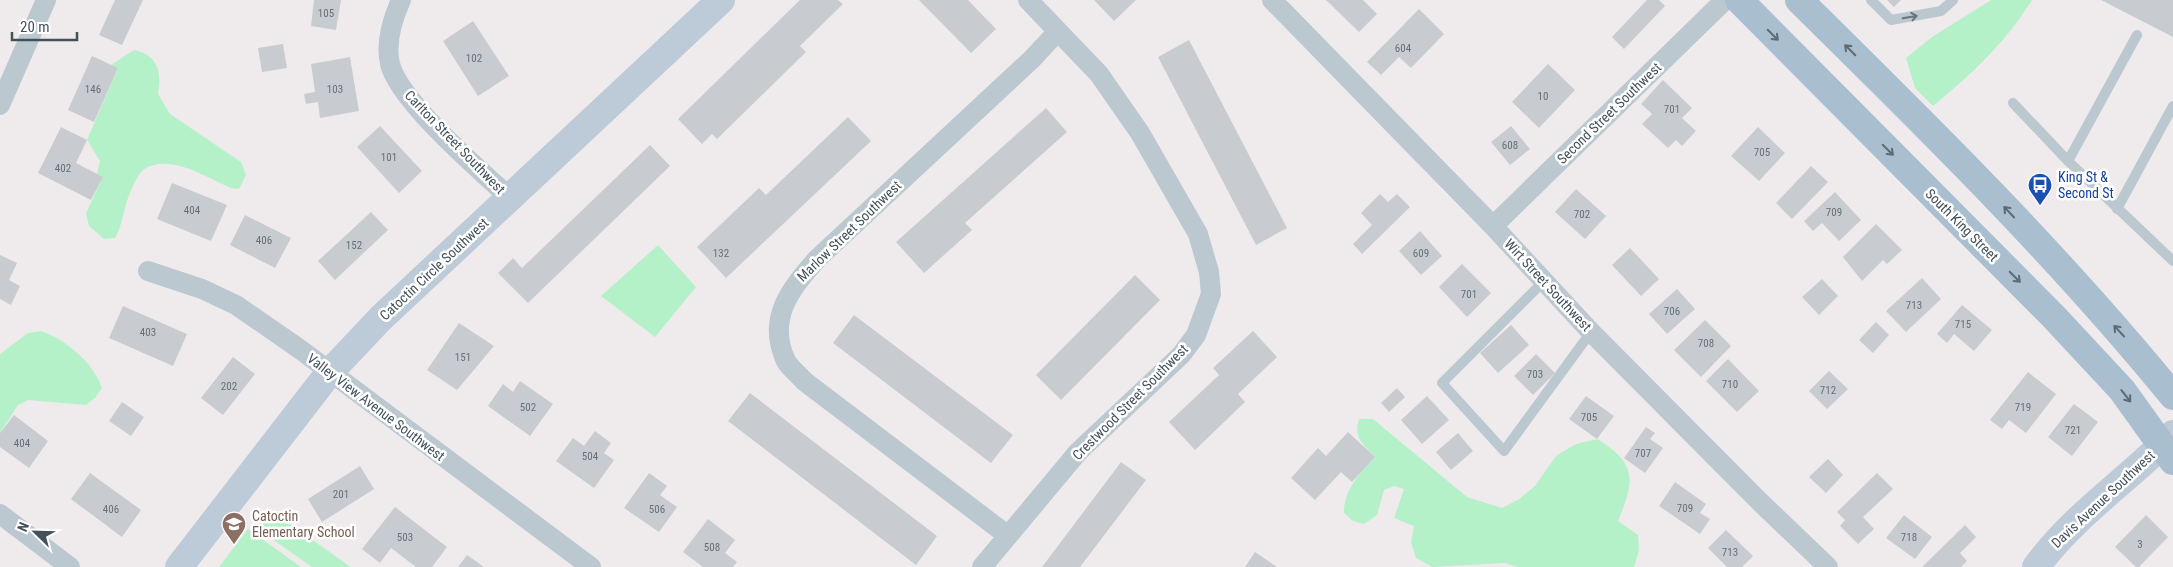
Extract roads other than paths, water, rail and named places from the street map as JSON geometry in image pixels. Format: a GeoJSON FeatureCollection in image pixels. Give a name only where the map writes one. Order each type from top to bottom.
{"type":"FeatureCollection","features":[{"type":"Feature","properties":{"kind":"main road","name":"Catoctin Circle Southwest"},"geometry":{"type":"LineString","coordinates":[[178,567],[330,373],[381,318],[721,0]]}},
{"type":"Feature","properties":{"kind":"main road","name":"South King Street"},"geometry":{"type":"LineString","coordinates":[[1739,0],[2054,317],[2122,390],[2170,446]]}},
{"type":"Feature","properties":{"kind":"main road"},"geometry":{"type":"LineString","coordinates":[[1799,0],[1952,151],[2129,342],[2173,396]]}},
{"type":"Feature","properties":{"kind":"main road","name":"Davis Avenue Southwest"},"geometry":{"type":"LineString","coordinates":[[2036,567],[2052,546],[2093,506],[2170,446]]}},
{"type":"Feature","properties":{"kind":"street"},"geometry":{"type":"LineString","coordinates":[[0,105],[46,0]]}},
{"type":"Feature","properties":{"kind":"street","name":"Carlton Street Southwest"},"geometry":{"type":"LineString","coordinates":[[401,0],[393,19],[389,42],[390,64],[398,81],[409,97],[453,145],[510,198]]}},
{"type":"Feature","properties":{"kind":"street","name":"Crestwood Street Southwest"},"geometry":{"type":"LineString","coordinates":[[982,567],[1078,452],[1181,356],[1196,335],[1211,294],[1209,272],[1198,234],[1140,132],[1099,74],[1028,0]]}},
{"type":"Feature","properties":{"kind":"street","name":"Wirt Street Southwest"},"geometry":{"type":"LineString","coordinates":[[1272,0],[1493,226],[1591,332],[1758,500],[1828,567]]}},
{"type":"Feature","properties":{"kind":"street","name":"Second Street Southwest"},"geometry":{"type":"LineString","coordinates":[[1493,226],[1726,0]]}},
{"type":"Feature","properties":{"kind":"street","name":"Marlow Street Southwest"},"geometry":{"type":"LineString","coordinates":[[1007,535],[804,381],[787,362],[780,338],[781,310],[793,285],[818,258],[1025,65],[1058,31]]}},
{"type":"Feature","properties":{"kind":"street","name":"Valley View Avenue Southwest"},"geometry":{"type":"LineString","coordinates":[[148,271],[202,289],[236,305],[591,567]]}},
{"type":"Feature","properties":{"kind":"street"},"geometry":{"type":"LineString","coordinates":[[0,514],[70,567]]}},
{"type":"Feature","properties":{"kind":"lane"},"geometry":{"type":"LineString","coordinates":[[1871,0],[1891,20],[1941,11],[1952,0]]}},
{"type":"Feature","properties":{"kind":"lane"},"geometry":{"type":"LineString","coordinates":[[2068,161],[2136,35]]}},
{"type":"Feature","properties":{"kind":"lane"},"geometry":{"type":"LineString","coordinates":[[2013,103],[2117,209],[2172,255]]}},
{"type":"Feature","properties":{"kind":"lane"},"geometry":{"type":"LineString","coordinates":[[2117,209],[2173,106]]}},
{"type":"Feature","properties":{"kind":"lane"},"geometry":{"type":"LineString","coordinates":[[1544,281],[1442,383],[1504,451],[1591,332]]}},
{"type":"Feature","properties":{"kind":"place","name":"King St & Second St"},"geometry":{"type":"Point","coordinates":[2040,206]}},
{"type":"Feature","properties":{"kind":"place","name":"Catoctin Elementary School"},"geometry":{"type":"Point","coordinates":[234,545]}}]}
